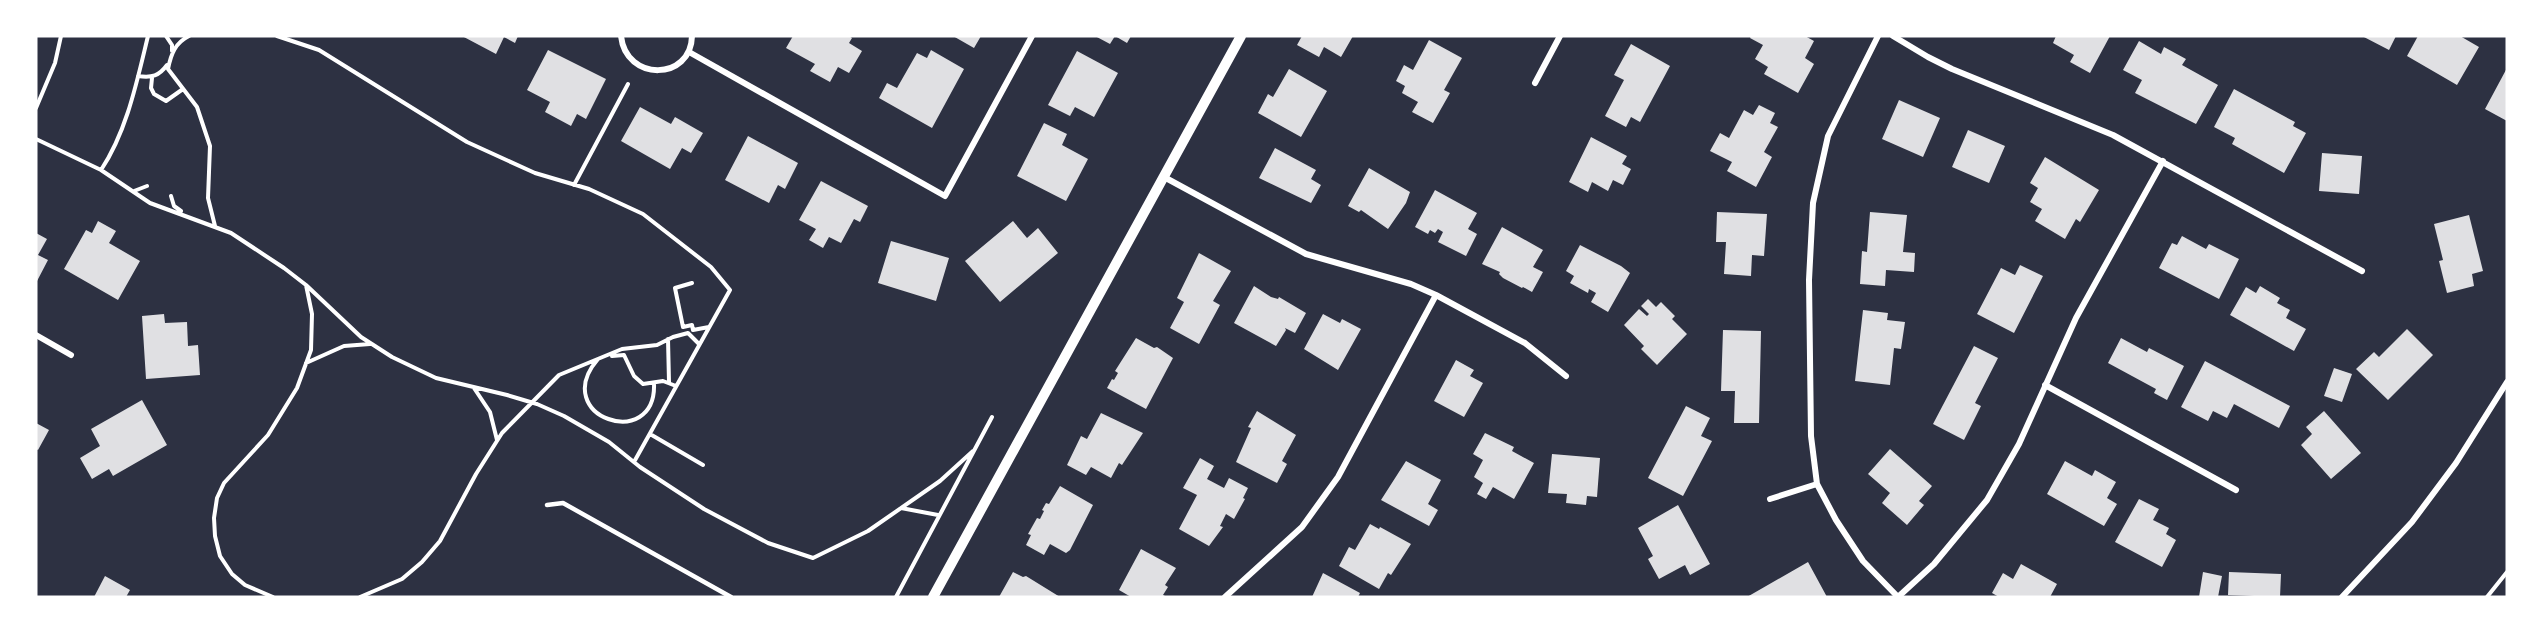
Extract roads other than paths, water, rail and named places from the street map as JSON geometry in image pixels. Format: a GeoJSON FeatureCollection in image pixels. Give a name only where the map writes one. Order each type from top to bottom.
{"type":"FeatureCollection","features":[{"type":"Feature","properties":{"kind":"street"},"geometry":{"type":"LineString","coordinates":[[621,36],[630,59],[636,65],[653,71],[670,68],[677,64],[689,52],[692,36]]}},
{"type":"Feature","properties":{"kind":"street"},"geometry":{"type":"LineString","coordinates":[[689,52],[945,196],[1032,36]]}},
{"type":"Feature","properties":{"kind":"street"},"geometry":{"type":"LineString","coordinates":[[933,597],[1241,36]]}},
{"type":"Feature","properties":{"kind":"street"},"geometry":{"type":"LineString","coordinates":[[1535,83],[1560,36]]}},
{"type":"Feature","properties":{"kind":"street"},"geometry":{"type":"LineString","coordinates":[[1878,36],[1828,136],[1813,203],[1809,280],[1811,435],[1817,484],[1863,561],[1898,597],[1934,564],[1987,500],[2019,444],[2076,318],[2163,161]]}},
{"type":"Feature","properties":{"kind":"street"},"geometry":{"type":"LineString","coordinates":[[1893,36],[1944,65],[2103,131],[2163,161],[2362,271]]}},
{"type":"Feature","properties":{"kind":"street"},"geometry":{"type":"LineString","coordinates":[[1164,177],[1306,254],[1412,284],[1525,343],[1566,376]]}},
{"type":"Feature","properties":{"kind":"street"},"geometry":{"type":"LineString","coordinates":[[1225,597],[1302,527],[1338,477],[1436,296]]}},
{"type":"Feature","properties":{"kind":"street"},"geometry":{"type":"LineString","coordinates":[[36,335],[71,355]]}},
{"type":"Feature","properties":{"kind":"street"},"geometry":{"type":"LineString","coordinates":[[2342,597],[2412,522],[2456,463],[2507,382]]}},
{"type":"Feature","properties":{"kind":"street"},"geometry":{"type":"LineString","coordinates":[[2045,385],[2236,490]]}},
{"type":"Feature","properties":{"kind":"street"},"geometry":{"type":"LineString","coordinates":[[1770,499],[1817,484]]}},
{"type":"Feature","properties":{"kind":"lane"},"geometry":{"type":"LineString","coordinates":[[548,505],[563,503],[731,597]]}}]}
